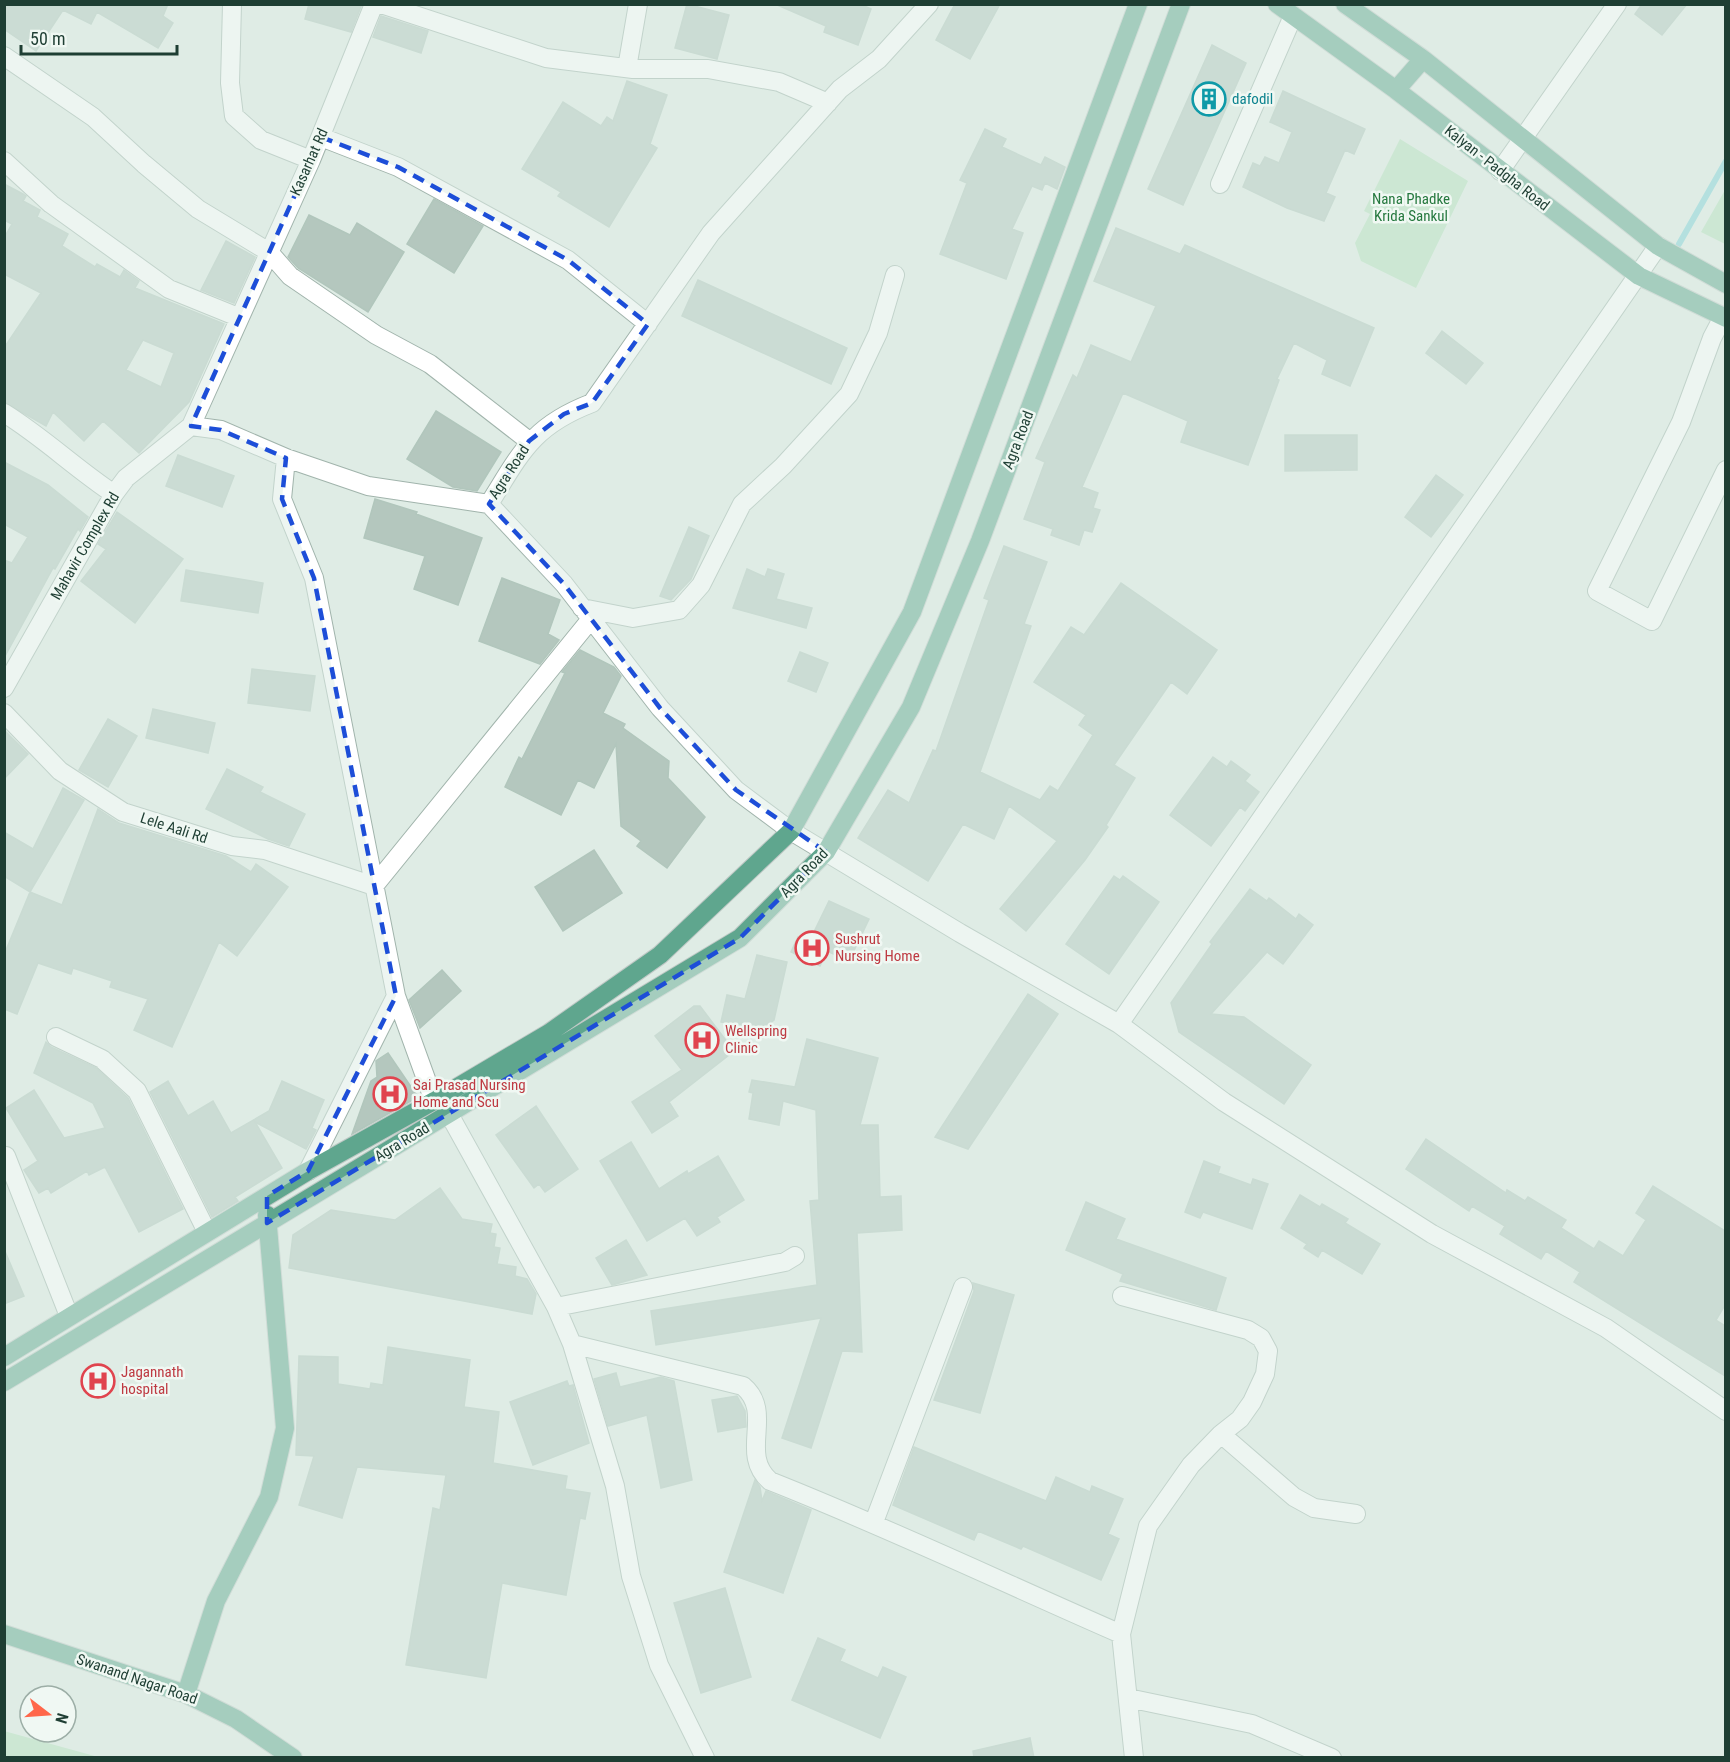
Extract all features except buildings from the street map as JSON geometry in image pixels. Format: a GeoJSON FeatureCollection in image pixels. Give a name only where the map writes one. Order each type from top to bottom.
{"type":"FeatureCollection","features":[{"type":"Feature","properties":{"kind":"main road","name":"Agra Road"},"geometry":{"type":"LineString","coordinates":[[4,1357],[308,1171],[434,1101],[549,1033],[660,955],[791,831],[912,612],[1138,4]]}},
{"type":"Feature","properties":{"kind":"main road","name":"Agra Road"},"geometry":{"type":"LineString","coordinates":[[4,1382],[740,938],[826,852],[911,707],[980,541],[1181,4]]}},
{"type":"Feature","properties":{"kind":"main road","name":"Kalyan - Padgha Road"},"geometry":{"type":"LineString","coordinates":[[1277,4],[1396,90],[1639,276],[1724,317]]}},
{"type":"Feature","properties":{"kind":"main road"},"geometry":{"type":"LineString","coordinates":[[1345,4],[1423,59],[1658,246],[1725,284]]}},
{"type":"Feature","properties":{"kind":"main road"},"geometry":{"type":"LineString","coordinates":[[1396,90],[1423,59]]}},
{"type":"Feature","properties":{"kind":"main road"},"geometry":{"type":"LineString","coordinates":[[186,1694],[216,1600],[268,1497],[285,1428],[267,1223],[267,1196]]}},
{"type":"Feature","properties":{"kind":"main road","name":"Swanand Nagar Road"},"geometry":{"type":"LineString","coordinates":[[4,1634],[186,1694],[236,1719],[293,1758]]}},
{"type":"Feature","properties":{"kind":"street"},"geometry":{"type":"LineString","coordinates":[[232,4],[230,82],[234,116],[261,140],[311,160]]}},
{"type":"Feature","properties":{"kind":"street","name":"Kasarhat Rd"},"geometry":{"type":"LineString","coordinates":[[191,426],[238,316],[321,137],[374,4]]}},
{"type":"Feature","properties":{"kind":"street"},"geometry":{"type":"LineString","coordinates":[[381,4],[546,58],[630,68],[708,69],[779,82],[828,103]]}},
{"type":"Feature","properties":{"kind":"street"},"geometry":{"type":"LineString","coordinates":[[630,68],[638,4]]}},
{"type":"Feature","properties":{"kind":"street","name":"Agra Road"},"geometry":{"type":"LineString","coordinates":[[191,426],[221,430],[286,458],[368,486],[489,504],[529,441],[564,414],[592,403],[711,233],[840,89],[879,59],[929,4]]}},
{"type":"Feature","properties":{"kind":"street"},"geometry":{"type":"LineString","coordinates":[[1500,171],[1617,4]]}},
{"type":"Feature","properties":{"kind":"street"},"geometry":{"type":"LineString","coordinates":[[1221,184],[1293,16]]}},
{"type":"Feature","properties":{"kind":"street"},"geometry":{"type":"LineString","coordinates":[[4,56],[93,117],[198,209],[269,252],[290,276],[375,335],[429,364],[529,441]]}},
{"type":"Feature","properties":{"kind":"street"},"geometry":{"type":"LineString","coordinates":[[321,137],[398,167],[568,260],[648,324]]}},
{"type":"Feature","properties":{"kind":"street"},"geometry":{"type":"LineString","coordinates":[[5,163],[51,204],[169,289],[238,316]]}},
{"type":"Feature","properties":{"kind":"street"},"geometry":{"type":"LineString","coordinates":[[1119,1024],[1658,246]]}},
{"type":"Feature","properties":{"kind":"street"},"geometry":{"type":"LineString","coordinates":[[587,614],[633,618],[679,610],[701,585],[742,504],[783,466],[849,394],[878,333],[895,275]]}},
{"type":"Feature","properties":{"kind":"street"},"geometry":{"type":"LineString","coordinates":[[1724,317],[1681,422],[1597,591],[1652,621],[1725,470]]}},
{"type":"Feature","properties":{"kind":"street"},"geometry":{"type":"LineString","coordinates":[[4,413],[28,428],[80,472],[114,494]]}},
{"type":"Feature","properties":{"kind":"street","name":"Mahavir Complex Rd"},"geometry":{"type":"LineString","coordinates":[[4,688],[114,494],[126,478],[191,426]]}},
{"type":"Feature","properties":{"kind":"street"},"geometry":{"type":"LineString","coordinates":[[286,458],[282,499],[314,578],[396,996],[434,1101]]}},
{"type":"Feature","properties":{"kind":"street"},"geometry":{"type":"LineString","coordinates":[[489,504],[564,584],[660,708],[736,790],[791,831],[960,933],[1119,1024],[1224,1102],[1432,1234],[1605,1328],[1725,1411]]}},
{"type":"Feature","properties":{"kind":"street"},"geometry":{"type":"LineString","coordinates":[[374,886],[587,614]]}},
{"type":"Feature","properties":{"kind":"street","name":"Lele Aali Rd"},"geometry":{"type":"LineString","coordinates":[[4,713],[60,771],[123,812],[232,846],[265,850],[374,886]]}},
{"type":"Feature","properties":{"kind":"street"},"geometry":{"type":"LineString","coordinates":[[308,1171],[396,996]]}},
{"type":"Feature","properties":{"kind":"street"},"geometry":{"type":"LineString","coordinates":[[56,1037],[102,1059],[137,1091],[207,1232]]}},
{"type":"Feature","properties":{"kind":"street"},"geometry":{"type":"LineString","coordinates":[[449,1114],[556,1307],[572,1344],[615,1486],[631,1576],[659,1665],[705,1758]]}},
{"type":"Feature","properties":{"kind":"street"},"geometry":{"type":"LineString","coordinates":[[6,1156],[69,1316]]}},
{"type":"Feature","properties":{"kind":"street"},"geometry":{"type":"LineString","coordinates":[[556,1307],[785,1262],[795,1256]]}},
{"type":"Feature","properties":{"kind":"street"},"geometry":{"type":"LineString","coordinates":[[874,1522],[963,1287]]}},
{"type":"Feature","properties":{"kind":"street"},"geometry":{"type":"LineString","coordinates":[[1122,1296],[1248,1330],[1261,1338],[1268,1351],[1265,1374],[1240,1419],[1221,1434],[1191,1466],[1148,1526],[1121,1634],[1134,1758]]}},
{"type":"Feature","properties":{"kind":"street"},"geometry":{"type":"LineString","coordinates":[[572,1344],[743,1386],[753,1394],[757,1406],[755,1461],[762,1474],[770,1481],[874,1522],[939,1554],[1121,1634]]}},
{"type":"Feature","properties":{"kind":"street"},"geometry":{"type":"LineString","coordinates":[[1221,1434],[1294,1497],[1314,1508],[1356,1514]]}},
{"type":"Feature","properties":{"kind":"street"},"geometry":{"type":"LineString","coordinates":[[1128,1698],[1252,1724],[1332,1758]]}},
{"type":"Feature","properties":{"kind":"highlighted area"},"geometry":{"type":"Polygon","coordinates":[[[321,137],[398,167],[568,260],[648,324],[592,403],[564,414],[529,441],[489,504],[564,584],[660,708],[736,790],[826,852],[740,938],[267,1223],[267,1196],[308,1171],[396,996],[314,578],[282,499],[286,458],[221,430],[191,426],[321,137]]]}},
{"type":"Feature","properties":{"kind":"green space","name":"Nana Phadke Krida Sankul"},"geometry":{"type":"Polygon","coordinates":[[[1400,139],[1468,181],[1416,288],[1361,261],[1355,243],[1370,214],[1364,211],[1400,139]]]}},
{"type":"Feature","properties":{"kind":"green space"},"geometry":{"type":"Polygon","coordinates":[[[1725,190],[1725,244],[1701,232],[1725,190]]]}},
{"type":"Feature","properties":{"kind":"green space"},"geometry":{"type":"Polygon","coordinates":[[[4,1731],[18,1735],[18,1744],[51,1744],[98,1757],[5,1757],[4,1731]]]}},
{"type":"Feature","properties":{"kind":"waterway"},"geometry":{"type":"LineString","coordinates":[[1679,244],[1726,161]]}},
{"type":"Feature","properties":{"kind":"place","name":"dafodil"},"geometry":{"type":"Point","coordinates":[1209,99]}},
{"type":"Feature","properties":{"kind":"place","name":"Sushrut Nursing Home"},"geometry":{"type":"Point","coordinates":[812,948]}},
{"type":"Feature","properties":{"kind":"place","name":"Wellspring Clinic"},"geometry":{"type":"Point","coordinates":[702,1040]}},
{"type":"Feature","properties":{"kind":"place","name":"Sai Prasad Nursing Home and Scu"},"geometry":{"type":"Point","coordinates":[390,1094]}},
{"type":"Feature","properties":{"kind":"place","name":"Jagannath hospital"},"geometry":{"type":"Point","coordinates":[98,1381]}}]}
